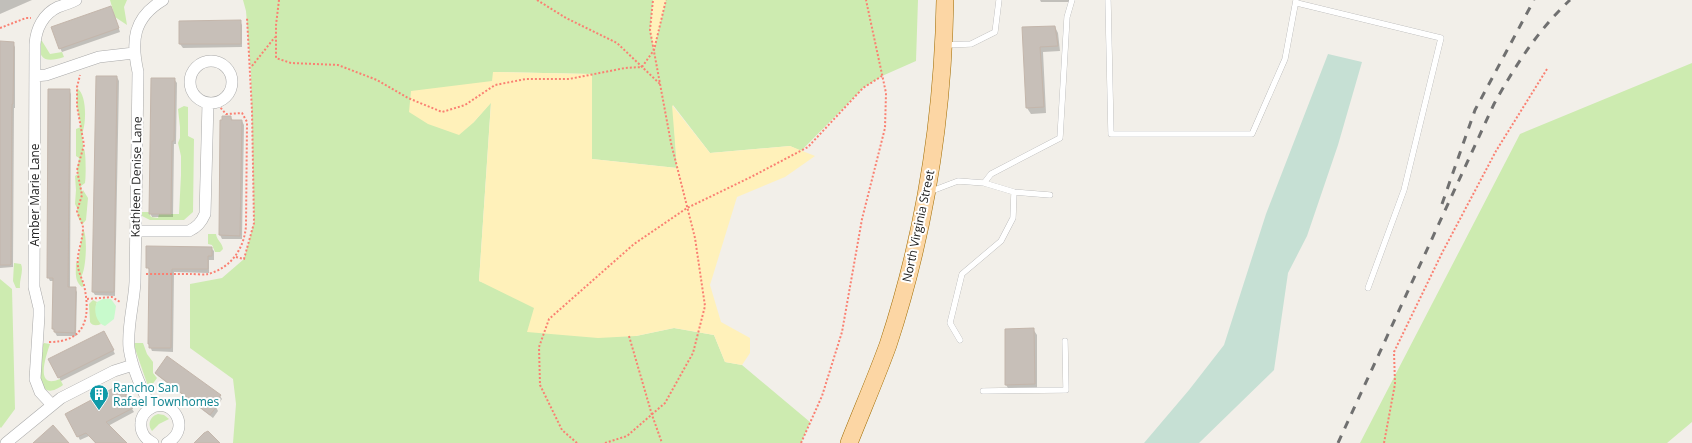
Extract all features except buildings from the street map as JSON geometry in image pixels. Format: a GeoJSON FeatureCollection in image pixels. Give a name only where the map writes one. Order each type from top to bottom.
{"type":"FeatureCollection","features":[{"type":"Feature","properties":{"kind":"main road","name":"North Virginia Street"},"geometry":{"type":"LineString","coordinates":[[849,443],[884,353],[912,259],[926,192],[938,122],[944,45],[945,0]]}},
{"type":"Feature","properties":{"kind":"street"},"geometry":{"type":"LineString","coordinates":[[40,24],[48,14],[57,8],[76,0]]}},
{"type":"Feature","properties":{"kind":"street","name":"Kathleen Denise Lane"},"geometry":{"type":"LineString","coordinates":[[151,408],[133,365],[129,349],[128,331],[134,297],[136,231],[138,72],[134,53],[134,40],[138,26],[146,14],[155,5],[163,0]]}},
{"type":"Feature","properties":{"kind":"street","name":"Amber Marie Lane"},"geometry":{"type":"LineString","coordinates":[[40,24],[35,40],[34,76],[34,287],[39,308],[35,379],[36,386],[52,405]]}},
{"type":"Feature","properties":{"kind":"street"},"geometry":{"type":"LineString","coordinates":[[34,76],[46,75],[99,56],[134,53]]}},
{"type":"Feature","properties":{"kind":"street"},"geometry":{"type":"LineString","coordinates":[[136,231],[189,231],[196,228],[201,222],[205,214],[212,102]]}},
{"type":"Feature","properties":{"kind":"street"},"geometry":{"type":"LineString","coordinates":[[6,443],[61,398],[114,371],[133,365]]}},
{"type":"Feature","properties":{"kind":"street"},"geometry":{"type":"LineString","coordinates":[[153,443],[148,440],[141,430],[142,417],[151,408],[157,406],[169,408],[178,418],[179,430],[176,436],[167,443]]}},
{"type":"Feature","properties":{"kind":"lane"},"geometry":{"type":"LineString","coordinates":[[944,45],[971,44],[995,32],[999,0]]}},
{"type":"Feature","properties":{"kind":"lane"},"geometry":{"type":"LineString","coordinates":[[984,183],[991,174],[1060,138],[1067,17],[1072,0]]}},
{"type":"Feature","properties":{"kind":"lane"},"geometry":{"type":"LineString","coordinates":[[1108,0],[1111,134],[1252,134],[1285,59],[1297,2],[1441,38],[1404,190],[1368,288]]}},
{"type":"Feature","properties":{"kind":"lane"},"geometry":{"type":"LineString","coordinates":[[926,192],[958,181],[984,183],[1014,192],[1050,195]]}},
{"type":"Feature","properties":{"kind":"lane"},"geometry":{"type":"LineString","coordinates":[[960,340],[950,323],[962,274],[1001,241],[1013,218],[1014,192]]}},
{"type":"Feature","properties":{"kind":"lane"},"geometry":{"type":"LineString","coordinates":[[983,391],[1066,390],[1065,341]]}},
{"type":"Feature","properties":{"kind":"path"},"geometry":{"type":"LineString","coordinates":[[279,0],[276,58],[291,63],[338,65],[377,80],[408,98],[442,112],[465,105],[495,85],[526,79],[569,79],[626,68],[642,67]]}},
{"type":"Feature","properties":{"kind":"path"},"geometry":{"type":"LineString","coordinates":[[537,0],[566,18],[617,43],[661,85]]}},
{"type":"Feature","properties":{"kind":"path"},"geometry":{"type":"LineString","coordinates":[[605,443],[627,436],[665,403],[693,353],[704,306],[695,238],[671,143],[650,30],[653,0]]}},
{"type":"Feature","properties":{"kind":"path"},"geometry":{"type":"LineString","coordinates":[[642,67],[654,50],[666,0]]}},
{"type":"Feature","properties":{"kind":"path"},"geometry":{"type":"LineString","coordinates":[[801,443],[822,396],[842,332],[862,219],[885,128],[886,93],[866,0]]}},
{"type":"Feature","properties":{"kind":"path"},"geometry":{"type":"LineString","coordinates":[[0,28],[26,18],[34,18],[40,24]]}},
{"type":"Feature","properties":{"kind":"path"},"geometry":{"type":"LineString","coordinates":[[236,257],[244,259],[254,223],[251,67],[247,18]]}},
{"type":"Feature","properties":{"kind":"path"},"geometry":{"type":"LineString","coordinates":[[251,67],[276,36]]}},
{"type":"Feature","properties":{"kind":"path"},"geometry":{"type":"LineString","coordinates":[[1384,443],[1395,384],[1394,352],[1442,253],[1496,151],[1548,69]]}},
{"type":"Feature","properties":{"kind":"path"},"geometry":{"type":"LineString","coordinates":[[47,342],[66,341],[82,329],[86,321],[87,299],[78,267],[83,227],[77,211],[82,195],[77,170],[84,145],[77,106],[79,72]]}},
{"type":"Feature","properties":{"kind":"path"},"geometry":{"type":"LineString","coordinates":[[577,443],[562,430],[540,385],[539,348],[549,319],[634,244],[687,208],[808,147],[863,88],[882,76]]}},
{"type":"Feature","properties":{"kind":"path"},"geometry":{"type":"LineString","coordinates":[[135,274],[208,274],[229,263],[236,257],[245,237],[247,122],[242,113],[226,114],[212,102]]}},
{"type":"Feature","properties":{"kind":"path"},"geometry":{"type":"LineString","coordinates":[[87,299],[112,297],[120,302]]}},
{"type":"Feature","properties":{"kind":"path"},"geometry":{"type":"LineString","coordinates":[[629,336],[652,415],[662,443]]}},
{"type":"Feature","properties":{"kind":"green space"},"geometry":{"type":"Polygon","coordinates":[[[110,0],[127,0],[124,7],[127,25],[115,17],[110,0]]]}},
{"type":"Feature","properties":{"kind":"green space"},"geometry":{"type":"Polygon","coordinates":[[[243,0],[918,0],[916,61],[882,76],[863,88],[801,151],[790,146],[710,153],[673,105],[677,168],[592,159],[592,74],[493,72],[493,81],[473,123],[491,102],[479,281],[636,336],[674,328],[714,335],[725,362],[742,365],[810,422],[801,443],[233,443],[236,404],[233,379],[190,348],[190,284],[222,278],[244,259],[254,223],[251,73],[246,11],[243,0]]]}},
{"type":"Feature","properties":{"kind":"green space"},"geometry":{"type":"Polygon","coordinates":[[[39,40],[42,41],[50,54],[62,52],[64,57],[52,60],[44,58],[40,52],[39,40]]]}},
{"type":"Feature","properties":{"kind":"green space"},"geometry":{"type":"Polygon","coordinates":[[[1328,54],[1362,62],[1338,145],[1307,236],[1288,273],[1274,370],[1199,443],[1144,443],[1189,390],[1224,345],[1266,214],[1328,54]]]}},
{"type":"Feature","properties":{"kind":"green space"},"geometry":{"type":"Polygon","coordinates":[[[1692,63],[1692,422],[1667,443],[1360,443],[1520,134],[1692,63]]]}},
{"type":"Feature","properties":{"kind":"green space"},"geometry":{"type":"Polygon","coordinates":[[[77,88],[83,96],[85,108],[85,121],[82,135],[86,176],[85,183],[81,186],[82,192],[83,190],[88,198],[86,220],[82,225],[78,217],[75,204],[75,176],[78,174],[77,170],[79,158],[76,156],[76,129],[81,127],[77,106],[77,88]]]}},
{"type":"Feature","properties":{"kind":"green space"},"geometry":{"type":"Polygon","coordinates":[[[184,106],[188,107],[188,136],[194,139],[193,212],[184,220],[150,220],[142,216],[142,212],[149,212],[151,217],[158,218],[159,214],[179,214],[181,156],[178,143],[180,138],[180,127],[178,109],[184,106]]]}},
{"type":"Feature","properties":{"kind":"green space"},"geometry":{"type":"Polygon","coordinates":[[[83,229],[86,238],[86,253],[81,277],[84,286],[82,287],[79,285],[76,276],[76,263],[78,262],[78,264],[83,229]]]}},
{"type":"Feature","properties":{"kind":"green space"},"geometry":{"type":"Polygon","coordinates":[[[208,234],[216,234],[223,249],[220,252],[215,252],[212,245],[208,244],[208,234]]]}},
{"type":"Feature","properties":{"kind":"green space"},"geometry":{"type":"Polygon","coordinates":[[[14,263],[21,264],[22,267],[20,288],[16,288],[13,281],[14,263]]]}},
{"type":"Feature","properties":{"kind":"green space"},"geometry":{"type":"Polygon","coordinates":[[[0,279],[12,289],[15,409],[1,428],[0,427],[0,279]]]}},
{"type":"Feature","properties":{"kind":"green space"},"geometry":{"type":"Polygon","coordinates":[[[103,299],[111,299],[116,306],[114,319],[105,326],[99,322],[95,312],[97,302],[103,299]]]}},
{"type":"Feature","properties":{"kind":"green space"},"geometry":{"type":"Polygon","coordinates":[[[93,300],[97,302],[96,313],[101,324],[98,325],[93,325],[90,322],[89,304],[93,300]]]}},
{"type":"Feature","properties":{"kind":"green space"},"geometry":{"type":"Polygon","coordinates":[[[44,343],[50,344],[46,356],[44,376],[47,380],[52,381],[60,379],[63,385],[54,390],[48,390],[44,387],[40,374],[41,352],[43,352],[43,348],[41,347],[44,343]]]}},
{"type":"Feature","properties":{"kind":"green space"},"geometry":{"type":"Polygon","coordinates":[[[133,343],[143,343],[147,354],[153,362],[153,373],[157,378],[149,389],[133,343]]]}},
{"type":"Feature","properties":{"kind":"green space"},"geometry":{"type":"Polygon","coordinates":[[[155,415],[164,415],[169,419],[159,424],[152,431],[150,429],[150,421],[155,415]]]}},
{"type":"Feature","properties":{"kind":"sand"},"geometry":{"type":"Polygon","coordinates":[[[653,0],[666,0],[654,50],[650,30],[653,0]]]}},
{"type":"Feature","properties":{"kind":"sand"},"geometry":{"type":"Polygon","coordinates":[[[493,72],[592,74],[592,159],[677,168],[672,105],[710,153],[790,146],[815,156],[785,177],[737,197],[710,285],[721,322],[750,338],[750,353],[742,365],[725,362],[714,335],[674,328],[636,336],[598,338],[527,332],[534,308],[479,281],[491,103],[473,123],[459,135],[428,124],[409,112],[411,91],[492,81],[493,72]]]}},
{"type":"Feature","properties":{"kind":"railway"},"geometry":{"type":"LineString","coordinates":[[1442,204],[1475,110],[1534,0]]}},
{"type":"Feature","properties":{"kind":"railway"},"geometry":{"type":"LineString","coordinates":[[1338,443],[1494,104],[1510,76],[1537,36],[1570,0]]}},
{"type":"Feature","properties":{"kind":"place","name":"Rancho San Rafael Townhomes"},"geometry":{"type":"Point","coordinates":[99,411]}}]}
